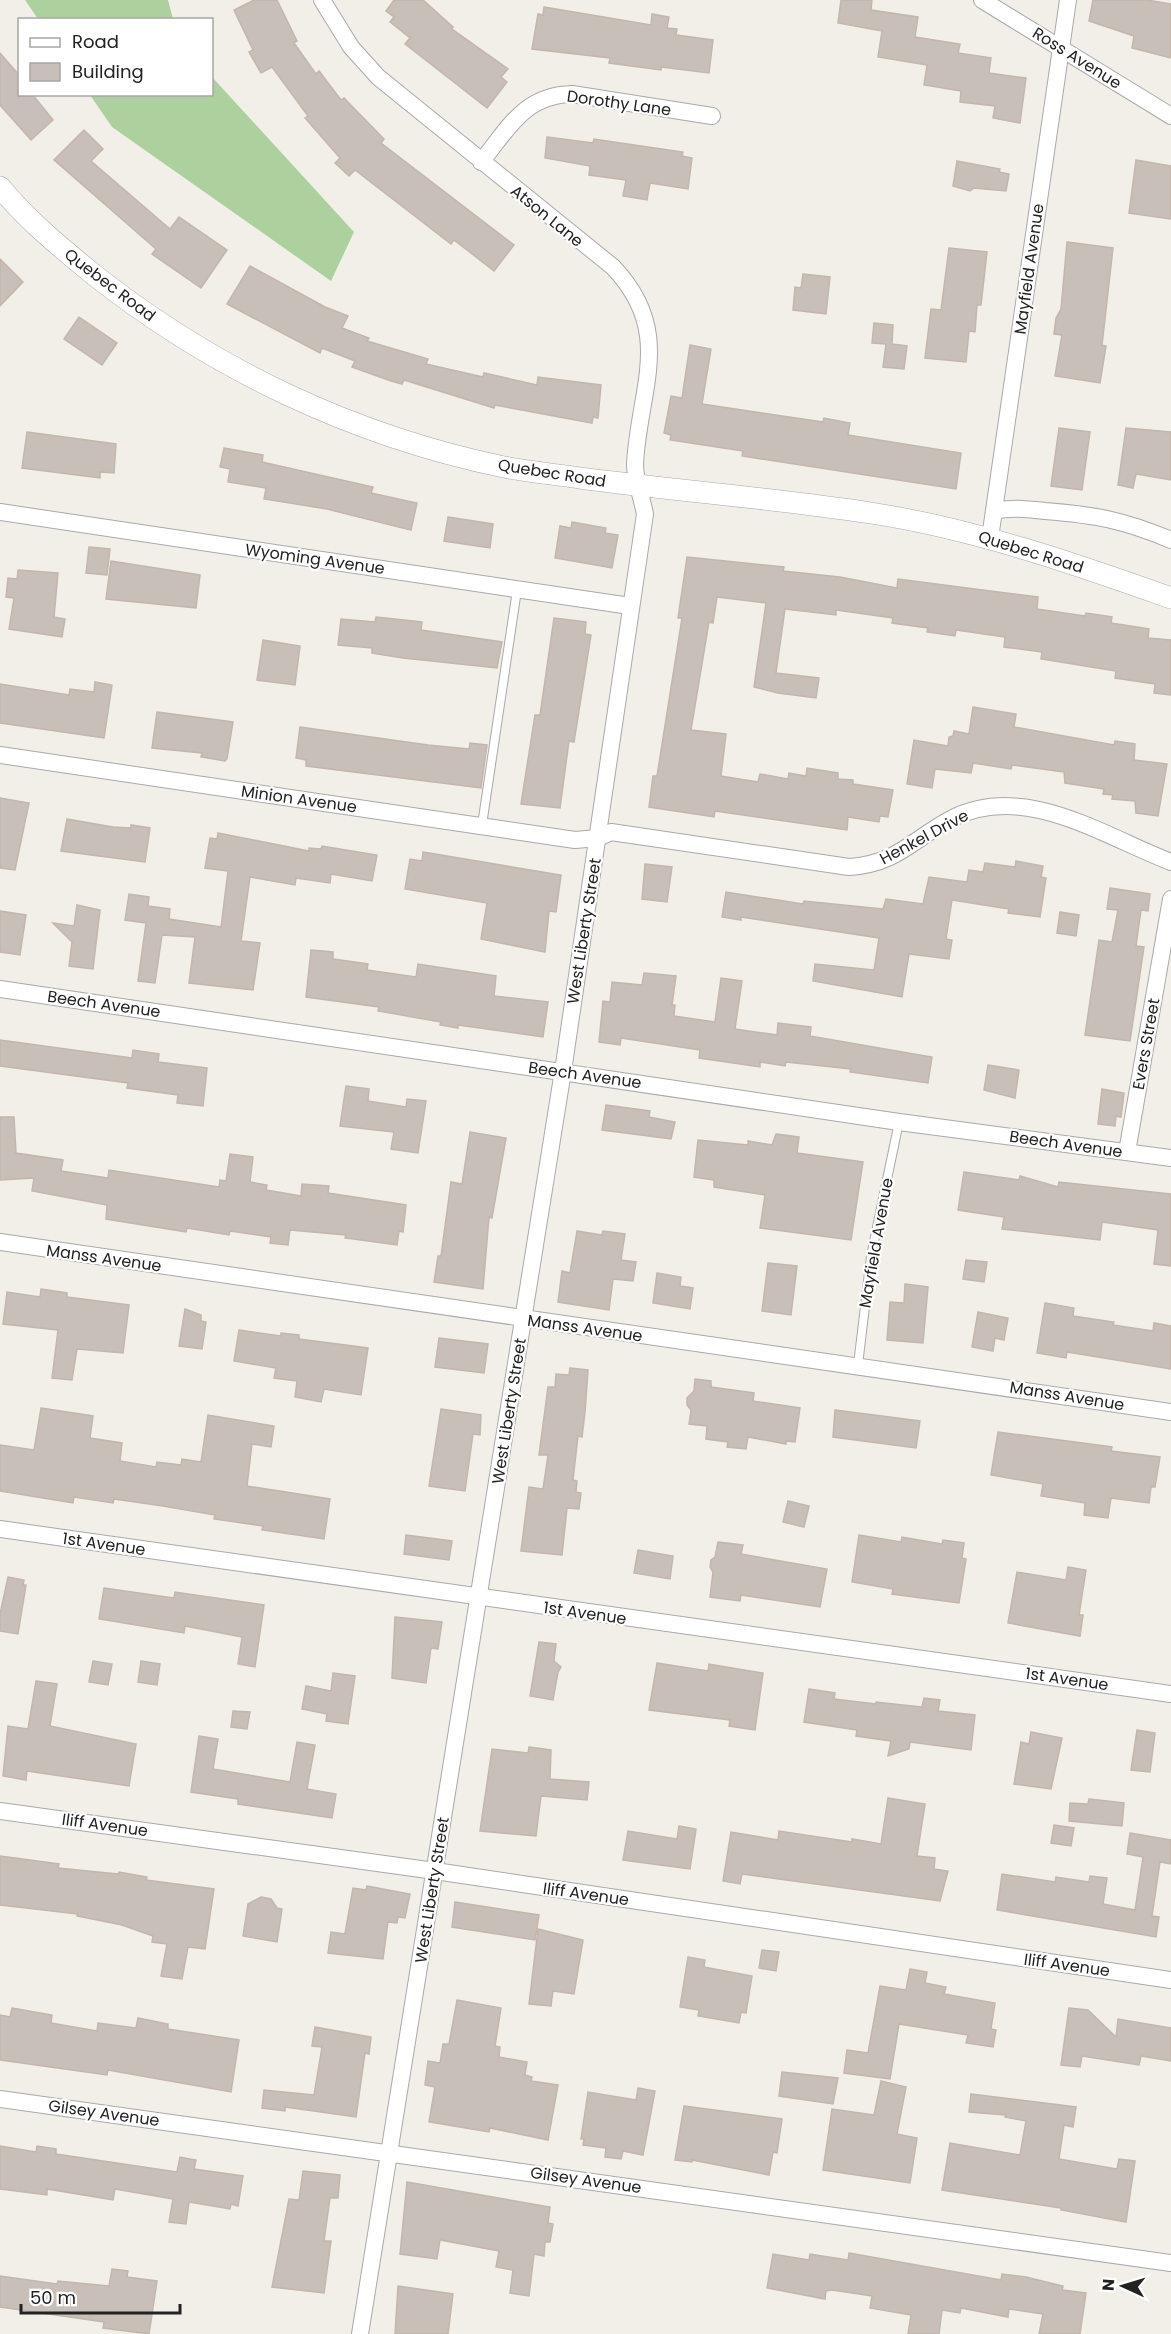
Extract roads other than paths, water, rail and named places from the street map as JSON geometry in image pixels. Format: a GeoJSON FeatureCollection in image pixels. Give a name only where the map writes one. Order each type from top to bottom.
{"type":"FeatureCollection","features":[{"type":"Feature","properties":{"kind":"street","name":"Atson Lane"},"geometry":{"type":"LineString","coordinates":[[322,0],[351,47],[378,77],[613,267],[638,299],[650,338],[635,466],[640,486]]}},
{"type":"Feature","properties":{"kind":"street","name":"Ross Avenue"},"geometry":{"type":"LineString","coordinates":[[982,0],[1171,116]]}},
{"type":"Feature","properties":{"kind":"street","name":"Mayfield Avenue"},"geometry":{"type":"LineString","coordinates":[[990,538],[1068,0]]}},
{"type":"Feature","properties":{"kind":"street","name":"Dorothy Lane"},"geometry":{"type":"LineString","coordinates":[[481,162],[528,107],[556,94],[572,94],[712,116]]}},
{"type":"Feature","properties":{"kind":"street","name":"Quebec Road"},"geometry":{"type":"LineString","coordinates":[[0,187],[63,250],[124,299],[173,332],[240,372],[302,402],[375,431],[440,452],[507,467],[640,486],[872,513],[990,538],[1171,598]]}},
{"type":"Feature","properties":{"kind":"street","name":"West Liberty Street"},"geometry":{"type":"LineString","coordinates":[[360,2334],[563,1071],[645,514],[640,486]]}},
{"type":"Feature","properties":{"kind":"street","name":"Quebec Road"},"geometry":{"type":"LineString","coordinates":[[994,511],[1008,508],[1094,514],[1128,522],[1171,540]]}},
{"type":"Feature","properties":{"kind":"street","name":"Wyoming Avenue"},"geometry":{"type":"LineString","coordinates":[[0,512],[630,606]]}},
{"type":"Feature","properties":{"kind":"street","name":"Minion Avenue"},"geometry":{"type":"LineString","coordinates":[[0,755],[575,840],[598,838]]}},
{"type":"Feature","properties":{"kind":"street","name":"Henkel Drive"},"geometry":{"type":"LineString","coordinates":[[598,838],[612,832],[858,866],[883,861],[907,850],[954,818],[982,808],[1013,805],[1053,813],[1171,862]]}},
{"type":"Feature","properties":{"kind":"street","name":"Evers Street"},"geometry":{"type":"LineString","coordinates":[[1127,1152],[1171,899]]}},
{"type":"Feature","properties":{"kind":"street","name":"Beech Avenue"},"geometry":{"type":"LineString","coordinates":[[0,989],[899,1122],[1171,1158]]}},
{"type":"Feature","properties":{"kind":"street","name":"Manss Avenue"},"geometry":{"type":"LineString","coordinates":[[0,1242],[523,1320],[858,1365],[1171,1412]]}},
{"type":"Feature","properties":{"kind":"street","name":"1st Avenue"},"geometry":{"type":"LineString","coordinates":[[0,1529],[1171,1694]]}},
{"type":"Feature","properties":{"kind":"street","name":"Iliff Avenue"},"geometry":{"type":"LineString","coordinates":[[0,1811],[435,1871],[1171,1980]]}},
{"type":"Feature","properties":{"kind":"street","name":"Gilsey Avenue"},"geometry":{"type":"LineString","coordinates":[[0,2099],[1171,2263]]}},
{"type":"Feature","properties":{"kind":"lane"},"geometry":{"type":"LineString","coordinates":[[482,825],[517,590]]}},
{"type":"Feature","properties":{"kind":"lane","name":"Mayfield Avenue"},"geometry":{"type":"LineString","coordinates":[[858,1365],[871,1256],[899,1122]]}}]}
